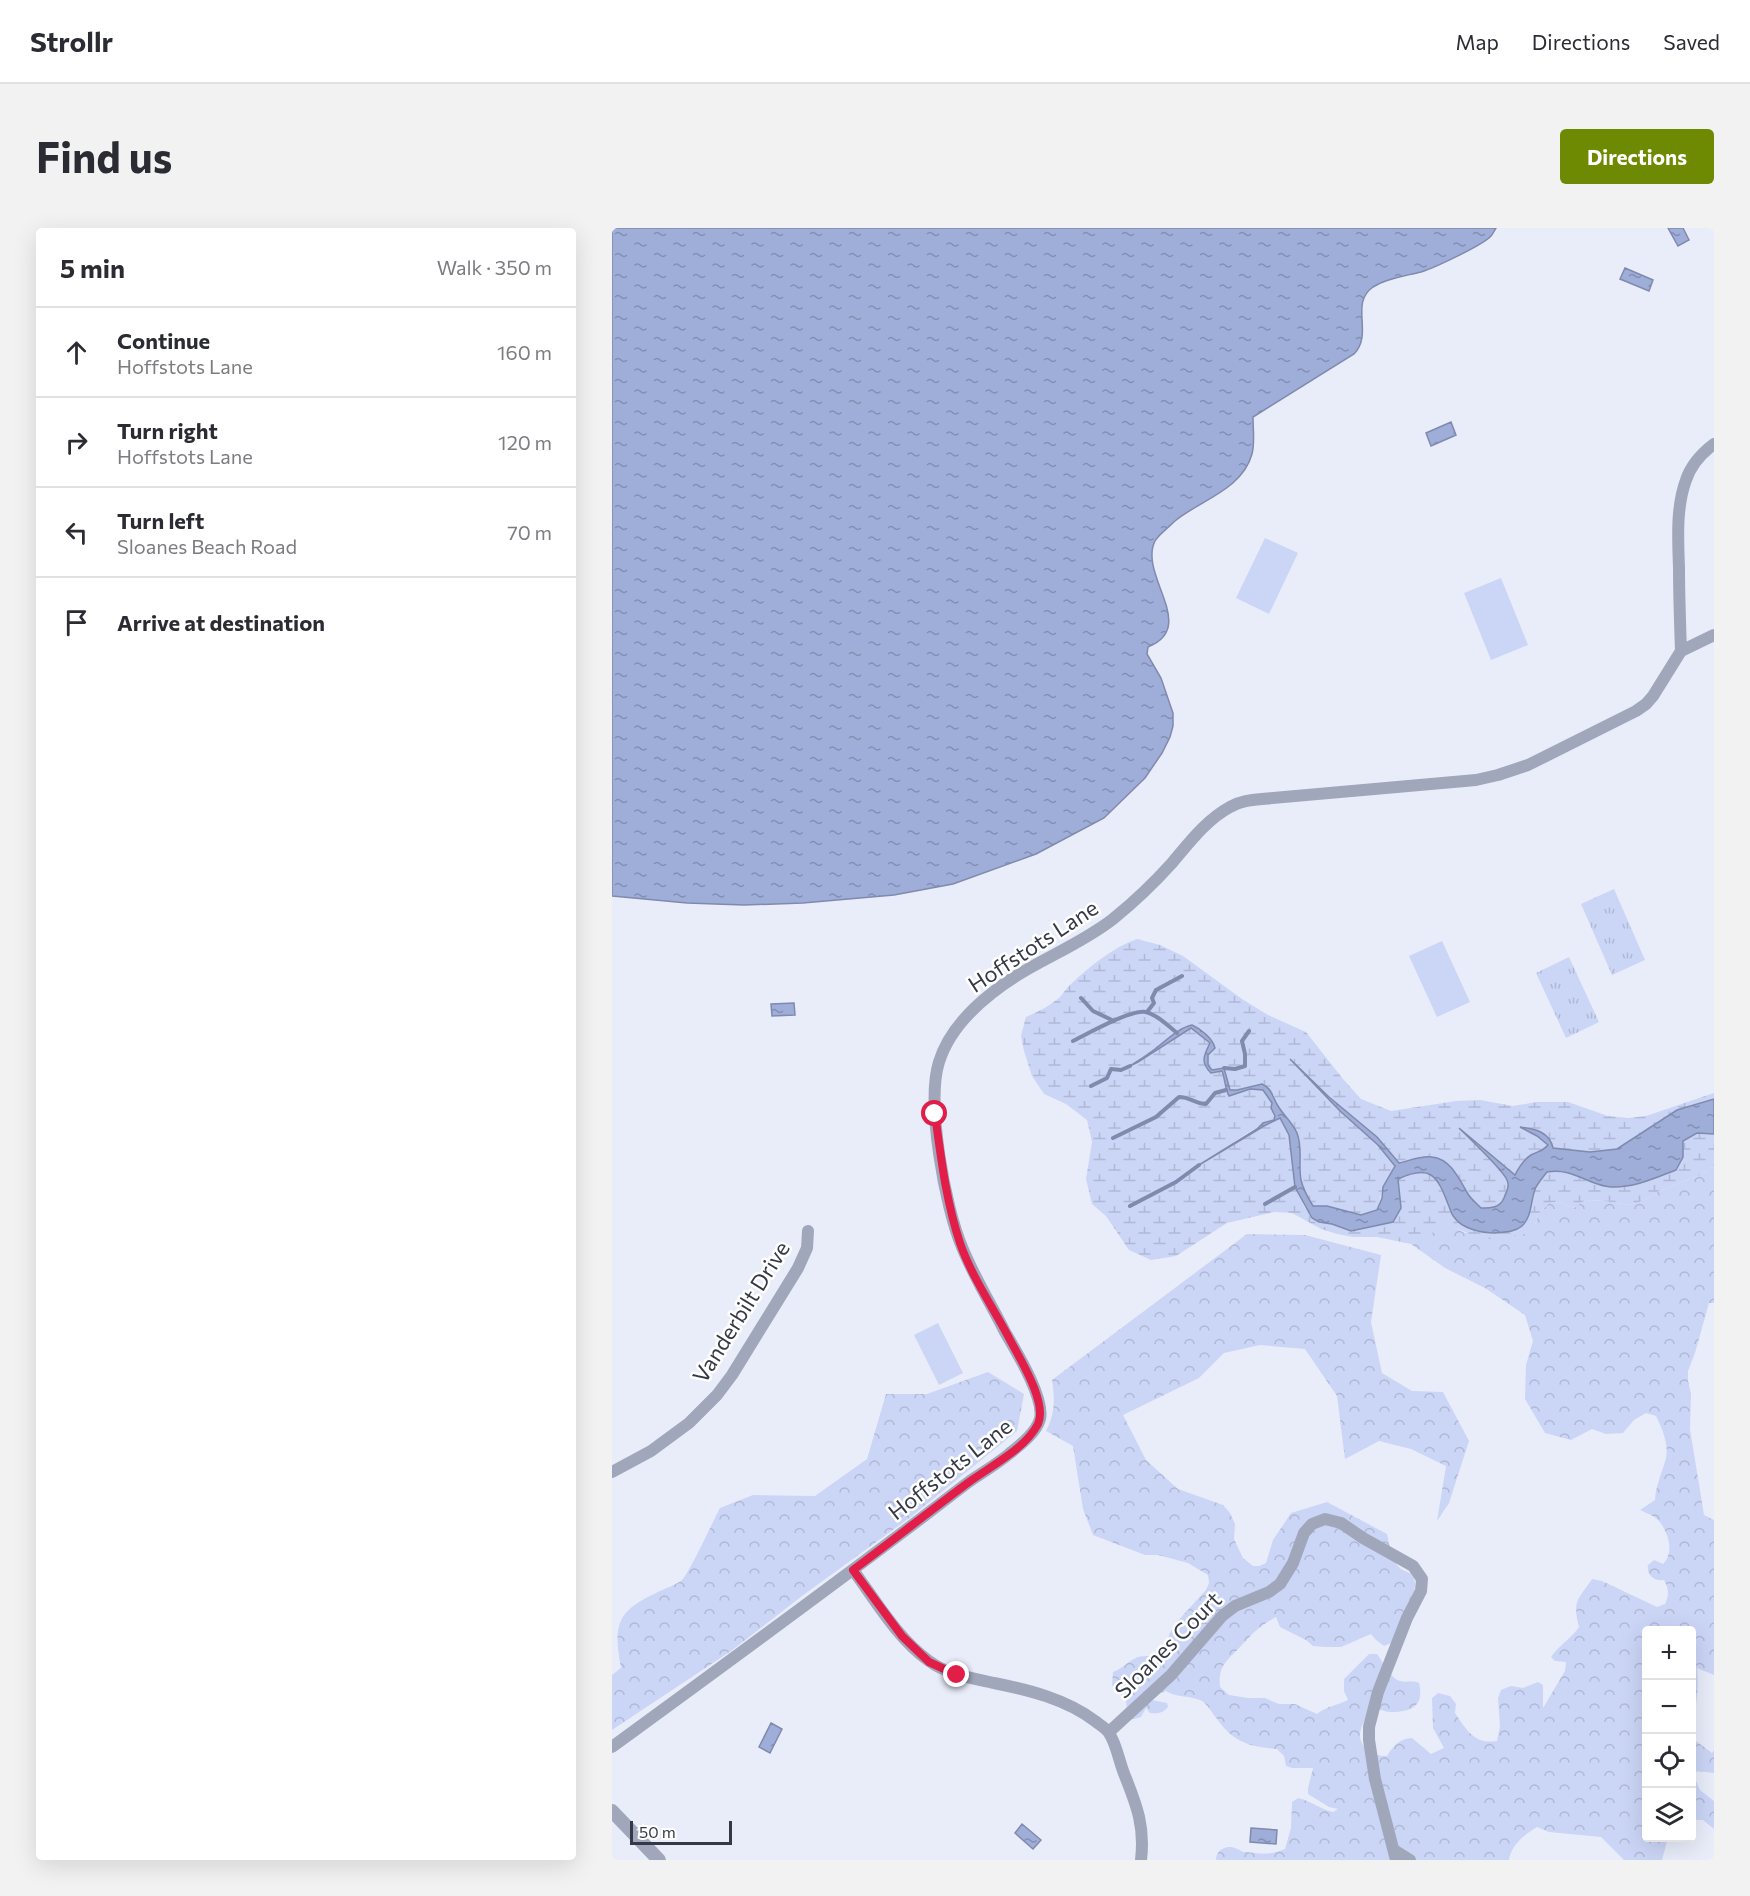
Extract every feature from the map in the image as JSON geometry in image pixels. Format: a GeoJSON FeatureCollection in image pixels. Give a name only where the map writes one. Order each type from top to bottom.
{"type":"FeatureCollection","features":[{"type":"Feature","properties":{"kind":"street"},"geometry":{"type":"LineString","coordinates":[[1714,444],[1700,456],[1692,467],[1686,480],[1681,502],[1678,528],[1681,651],[1714,634]]}},
{"type":"Feature","properties":{"kind":"street","name":"Hoffstots Lane"},"geometry":{"type":"LineString","coordinates":[[612,1747],[972,1480],[1008,1456],[1028,1437],[1041,1417],[1029,1376],[961,1245],[945,1186],[935,1114],[935,1080],[945,1046],[954,1030],[967,1016],[993,992],[1113,919],[1159,877],[1211,820],[1230,806],[1243,801],[1476,780],[1528,765],[1595,733],[1646,704],[1681,651]]}},
{"type":"Feature","properties":{"kind":"street","name":"Vanderbilt Drive"},"geometry":{"type":"LineString","coordinates":[[612,1472],[651,1451],[689,1423],[717,1395],[732,1375],[798,1268],[807,1248],[808,1231]]}},
{"type":"Feature","properties":{"kind":"street","name":"Sloanes Court"},"geometry":{"type":"LineString","coordinates":[[1109,1731],[1171,1676],[1222,1616],[1235,1606],[1269,1592],[1280,1584],[1293,1563],[1304,1533],[1312,1524],[1325,1519],[1341,1523],[1413,1566],[1422,1579],[1420,1591],[1378,1692],[1369,1727],[1375,1779],[1395,1855],[1410,1860]]}},
{"type":"Feature","properties":{"kind":"street"},"geometry":{"type":"LineString","coordinates":[[853,1570],[902,1636],[929,1662],[957,1675],[1006,1685],[1066,1702],[1109,1731],[1139,1817],[1143,1844],[1141,1860]]}},
{"type":"Feature","properties":{"kind":"street"},"geometry":{"type":"LineString","coordinates":[[612,1811],[659,1860]]}},
{"type":"Feature","properties":{"kind":"green space"},"geometry":{"type":"Polygon","coordinates":[[[1265,538],[1298,553],[1269,614],[1236,598],[1265,538]]]}},
{"type":"Feature","properties":{"kind":"green space"},"geometry":{"type":"Polygon","coordinates":[[[1501,578],[1528,645],[1491,660],[1464,593],[1501,578]]]}},
{"type":"Feature","properties":{"kind":"green space"},"geometry":{"type":"Polygon","coordinates":[[[1614,889],[1645,960],[1612,975],[1581,904],[1614,889]]]}},
{"type":"Feature","properties":{"kind":"green space"},"geometry":{"type":"Polygon","coordinates":[[[1137,939],[1160,945],[1183,956],[1242,999],[1268,1015],[1306,1032],[1361,1099],[1391,1111],[1456,1101],[1480,1100],[1513,1106],[1537,1102],[1568,1102],[1608,1116],[1629,1118],[1646,1116],[1714,1093],[1714,1099],[1677,1110],[1617,1149],[1590,1152],[1553,1148],[1552,1141],[1537,1136],[1548,1145],[1526,1159],[1515,1175],[1464,1132],[1498,1167],[1507,1182],[1508,1188],[1498,1205],[1480,1208],[1446,1163],[1439,1159],[1420,1157],[1399,1163],[1377,1137],[1311,1080],[1340,1111],[1378,1145],[1395,1166],[1383,1187],[1377,1210],[1361,1215],[1327,1206],[1312,1206],[1301,1180],[1300,1150],[1276,1104],[1274,1095],[1262,1084],[1230,1090],[1224,1068],[1212,1070],[1208,1065],[1208,1055],[1213,1050],[1213,1041],[1196,1027],[1182,1029],[1143,1057],[1191,1028],[1210,1043],[1204,1056],[1211,1073],[1222,1071],[1226,1090],[1243,1092],[1250,1089],[1263,1090],[1272,1103],[1274,1120],[1249,1132],[1226,1148],[1280,1118],[1289,1135],[1295,1187],[1305,1208],[1319,1222],[1351,1231],[1393,1222],[1401,1208],[1398,1179],[1422,1173],[1436,1179],[1454,1217],[1521,1227],[1529,1215],[1535,1189],[1547,1172],[1571,1173],[1610,1187],[1683,1157],[1683,1141],[1697,1133],[1714,1134],[1714,1166],[1703,1174],[1629,1205],[1585,1200],[1574,1208],[1559,1202],[1549,1203],[1538,1214],[1535,1225],[1525,1234],[1490,1239],[1478,1238],[1454,1227],[1443,1227],[1411,1244],[1377,1237],[1337,1234],[1321,1229],[1292,1213],[1274,1212],[1227,1223],[1176,1256],[1151,1260],[1129,1250],[1106,1216],[1092,1204],[1086,1179],[1092,1142],[1087,1120],[1066,1104],[1044,1094],[1032,1076],[1021,1036],[1026,1017],[1059,998],[1069,986],[1102,958],[1137,939]]]}},
{"type":"Feature","properties":{"kind":"green space"},"geometry":{"type":"Polygon","coordinates":[[[1442,941],[1470,1002],[1437,1017],[1409,956],[1442,941]]]}},
{"type":"Feature","properties":{"kind":"green space"},"geometry":{"type":"Polygon","coordinates":[[[1569,957],[1599,1022],[1566,1038],[1536,973],[1569,957]]]}},
{"type":"Feature","properties":{"kind":"green space"},"geometry":{"type":"Polygon","coordinates":[[[1714,1166],[1714,1303],[1709,1303],[1688,1371],[1688,1381],[1691,1394],[1690,1429],[1704,1515],[1714,1520],[1714,1675],[1697,1668],[1696,1702],[1696,1626],[1642,1626],[1642,1842],[1667,1842],[1662,1860],[1624,1860],[1601,1837],[1549,1832],[1537,1827],[1516,1845],[1509,1860],[1216,1860],[1220,1850],[1226,1847],[1261,1854],[1285,1849],[1291,1828],[1292,1802],[1298,1798],[1333,1812],[1338,1809],[1329,1807],[1308,1794],[1313,1768],[1286,1766],[1284,1756],[1277,1749],[1250,1745],[1236,1738],[1223,1727],[1202,1701],[1166,1691],[1152,1700],[1167,1703],[1168,1707],[1164,1711],[1150,1713],[1146,1708],[1141,1717],[1128,1718],[1126,1701],[1112,1685],[1113,1672],[1137,1657],[1164,1657],[1169,1635],[1175,1624],[1206,1590],[1209,1583],[1208,1575],[1188,1563],[1158,1555],[1145,1555],[1093,1535],[1083,1509],[1073,1446],[1046,1431],[1054,1406],[1052,1380],[1247,1234],[1305,1235],[1381,1255],[1371,1322],[1382,1373],[1412,1391],[1443,1392],[1469,1441],[1449,1503],[1437,1521],[1446,1466],[1411,1449],[1379,1441],[1345,1459],[1337,1396],[1305,1349],[1260,1345],[1224,1353],[1199,1378],[1123,1415],[1146,1460],[1178,1489],[1223,1505],[1230,1513],[1235,1524],[1234,1539],[1243,1558],[1253,1566],[1266,1563],[1273,1540],[1291,1513],[1327,1502],[1387,1534],[1395,1562],[1413,1577],[1415,1584],[1412,1601],[1391,1643],[1384,1646],[1371,1634],[1341,1647],[1313,1646],[1280,1627],[1276,1617],[1256,1630],[1224,1664],[1220,1673],[1220,1687],[1229,1695],[1265,1698],[1279,1704],[1295,1704],[1317,1714],[1348,1700],[1344,1691],[1344,1679],[1369,1654],[1377,1654],[1390,1674],[1397,1680],[1419,1683],[1420,1698],[1418,1703],[1404,1711],[1380,1710],[1367,1715],[1360,1739],[1369,1751],[1387,1756],[1397,1743],[1412,1738],[1431,1754],[1444,1748],[1433,1728],[1432,1698],[1438,1693],[1450,1696],[1456,1704],[1455,1713],[1472,1734],[1482,1741],[1497,1741],[1500,1726],[1498,1698],[1501,1690],[1511,1686],[1523,1688],[1538,1682],[1543,1685],[1543,1708],[1565,1671],[1566,1662],[1555,1661],[1551,1657],[1579,1627],[1576,1605],[1592,1579],[1602,1581],[1657,1607],[1665,1604],[1668,1592],[1666,1583],[1664,1580],[1652,1577],[1648,1572],[1648,1565],[1654,1560],[1663,1564],[1669,1554],[1669,1542],[1658,1520],[1640,1510],[1655,1500],[1667,1453],[1666,1442],[1656,1416],[1646,1413],[1634,1420],[1623,1433],[1606,1434],[1592,1429],[1571,1440],[1545,1433],[1525,1399],[1526,1365],[1533,1341],[1525,1315],[1485,1288],[1445,1268],[1411,1244],[1442,1227],[1454,1227],[1465,1233],[1535,1225],[1538,1214],[1549,1203],[1559,1202],[1574,1208],[1585,1200],[1629,1205],[1703,1174],[1714,1166]]]}},
{"type":"Feature","properties":{"kind":"green space"},"geometry":{"type":"Polygon","coordinates":[[[938,1323],[963,1373],[939,1385],[914,1335],[938,1323]]]}},
{"type":"Feature","properties":{"kind":"green space"},"geometry":{"type":"Polygon","coordinates":[[[988,1372],[1024,1394],[1017,1431],[912,1516],[731,1651],[612,1730],[612,1675],[621,1668],[618,1639],[622,1619],[635,1604],[681,1581],[695,1559],[720,1508],[753,1495],[815,1496],[867,1459],[886,1394],[927,1394],[988,1372]]]}},
{"type":"Feature","properties":{"kind":"green space"},"geometry":{"type":"Polygon","coordinates":[[[1696,1741],[1712,1753],[1714,1750],[1714,1773],[1696,1773],[1696,1741]]]}},
{"type":"Feature","properties":{"kind":"green space"},"geometry":{"type":"Polygon","coordinates":[[[1696,1781],[1700,1790],[1714,1801],[1714,1829],[1703,1820],[1696,1820],[1696,1781]]]}},
{"type":"Feature","properties":{"kind":"water"},"geometry":{"type":"Polygon","coordinates":[[[612,228],[1496,228],[1486,240],[1447,261],[1421,272],[1390,279],[1373,287],[1366,294],[1363,302],[1362,337],[1360,346],[1354,354],[1253,417],[1252,454],[1239,477],[1219,493],[1175,521],[1155,541],[1152,554],[1154,569],[1168,614],[1168,627],[1162,638],[1148,647],[1147,654],[1161,678],[1173,713],[1173,726],[1162,753],[1145,778],[1104,818],[1036,854],[953,884],[894,895],[803,903],[744,905],[687,903],[612,896],[612,228]]]}},
{"type":"Feature","properties":{"kind":"water"},"geometry":{"type":"Polygon","coordinates":[[[1668,228],[1683,228],[1689,240],[1678,246],[1668,228]]]}},
{"type":"Feature","properties":{"kind":"water"},"geometry":{"type":"Polygon","coordinates":[[[1625,268],[1653,280],[1649,291],[1620,279],[1625,268]]]}},
{"type":"Feature","properties":{"kind":"water"},"geometry":{"type":"Polygon","coordinates":[[[1451,422],[1456,435],[1431,446],[1426,433],[1451,422]]]}},
{"type":"Feature","properties":{"kind":"water"},"geometry":{"type":"Polygon","coordinates":[[[794,1003],[795,1015],[772,1016],[771,1004],[794,1003]]]}},
{"type":"Feature","properties":{"kind":"water"},"geometry":{"type":"Polygon","coordinates":[[[1192,1025],[1212,1041],[1215,1048],[1208,1055],[1208,1065],[1212,1070],[1224,1068],[1230,1090],[1262,1084],[1270,1091],[1297,1133],[1300,1145],[1301,1180],[1313,1206],[1327,1206],[1361,1215],[1377,1210],[1382,1198],[1383,1187],[1395,1166],[1378,1145],[1340,1111],[1290,1059],[1329,1097],[1377,1137],[1399,1163],[1420,1157],[1439,1159],[1454,1171],[1471,1198],[1481,1208],[1498,1206],[1507,1192],[1508,1183],[1499,1169],[1459,1128],[1515,1175],[1526,1159],[1548,1145],[1520,1127],[1536,1130],[1545,1135],[1549,1138],[1553,1148],[1590,1152],[1617,1149],[1677,1110],[1714,1099],[1714,1134],[1697,1133],[1683,1141],[1683,1157],[1676,1170],[1636,1184],[1620,1187],[1603,1186],[1565,1172],[1547,1172],[1536,1187],[1526,1222],[1513,1231],[1484,1232],[1462,1225],[1452,1214],[1436,1179],[1425,1173],[1418,1173],[1398,1179],[1401,1208],[1393,1222],[1351,1231],[1312,1218],[1295,1187],[1289,1135],[1280,1118],[1199,1165],[1263,1123],[1274,1120],[1275,1116],[1271,1108],[1272,1103],[1263,1090],[1250,1089],[1229,1096],[1222,1071],[1211,1073],[1205,1065],[1205,1055],[1210,1043],[1191,1028],[1130,1066],[1177,1032],[1192,1025]]]}},
{"type":"Feature","properties":{"kind":"water"},"geometry":{"type":"Polygon","coordinates":[[[771,1723],[782,1729],[770,1753],[759,1747],[771,1723]]]}},
{"type":"Feature","properties":{"kind":"water"},"geometry":{"type":"Polygon","coordinates":[[[1022,1824],[1041,1840],[1033,1849],[1015,1833],[1022,1824]]]}},
{"type":"Feature","properties":{"kind":"water"},"geometry":{"type":"Polygon","coordinates":[[[1251,1828],[1277,1830],[1276,1844],[1250,1842],[1251,1828]]]}},
{"type":"Feature","properties":{"kind":"waterway"},"geometry":{"type":"LineString","coordinates":[[1147,1012],[1154,1003],[1152,998],[1156,990],[1182,976]]}},
{"type":"Feature","properties":{"kind":"waterway"},"geometry":{"type":"LineString","coordinates":[[1081,998],[1093,1011],[1114,1021]]}},
{"type":"Feature","properties":{"kind":"waterway"},"geometry":{"type":"LineString","coordinates":[[1073,1041],[1110,1022],[1139,1012],[1155,1016],[1177,1033]]}},
{"type":"Feature","properties":{"kind":"waterway"},"geometry":{"type":"LineString","coordinates":[[1224,1068],[1235,1069],[1245,1066],[1242,1041],[1249,1031]]}},
{"type":"Feature","properties":{"kind":"waterway"},"geometry":{"type":"LineString","coordinates":[[1091,1086],[1107,1078],[1111,1069],[1121,1070],[1130,1066]]}},
{"type":"Feature","properties":{"kind":"waterway"},"geometry":{"type":"LineString","coordinates":[[1113,1138],[1156,1117],[1179,1097],[1206,1104],[1215,1093],[1226,1090]]}},
{"type":"Feature","properties":{"kind":"waterway"},"geometry":{"type":"LineString","coordinates":[[1130,1206],[1176,1182],[1199,1165]]}},
{"type":"Feature","properties":{"kind":"waterway"},"geometry":{"type":"LineString","coordinates":[[1265,1204],[1295,1187]]}},
{"type":"Feature","properties":{"kind":"route"},"geometry":{"type":"LineString","coordinates":[[935,1114],[945,1186],[961,1245],[1029,1376],[1041,1417],[1028,1437],[1008,1456],[972,1480],[853,1570],[902,1636],[929,1662],[957,1675]]}}]}
